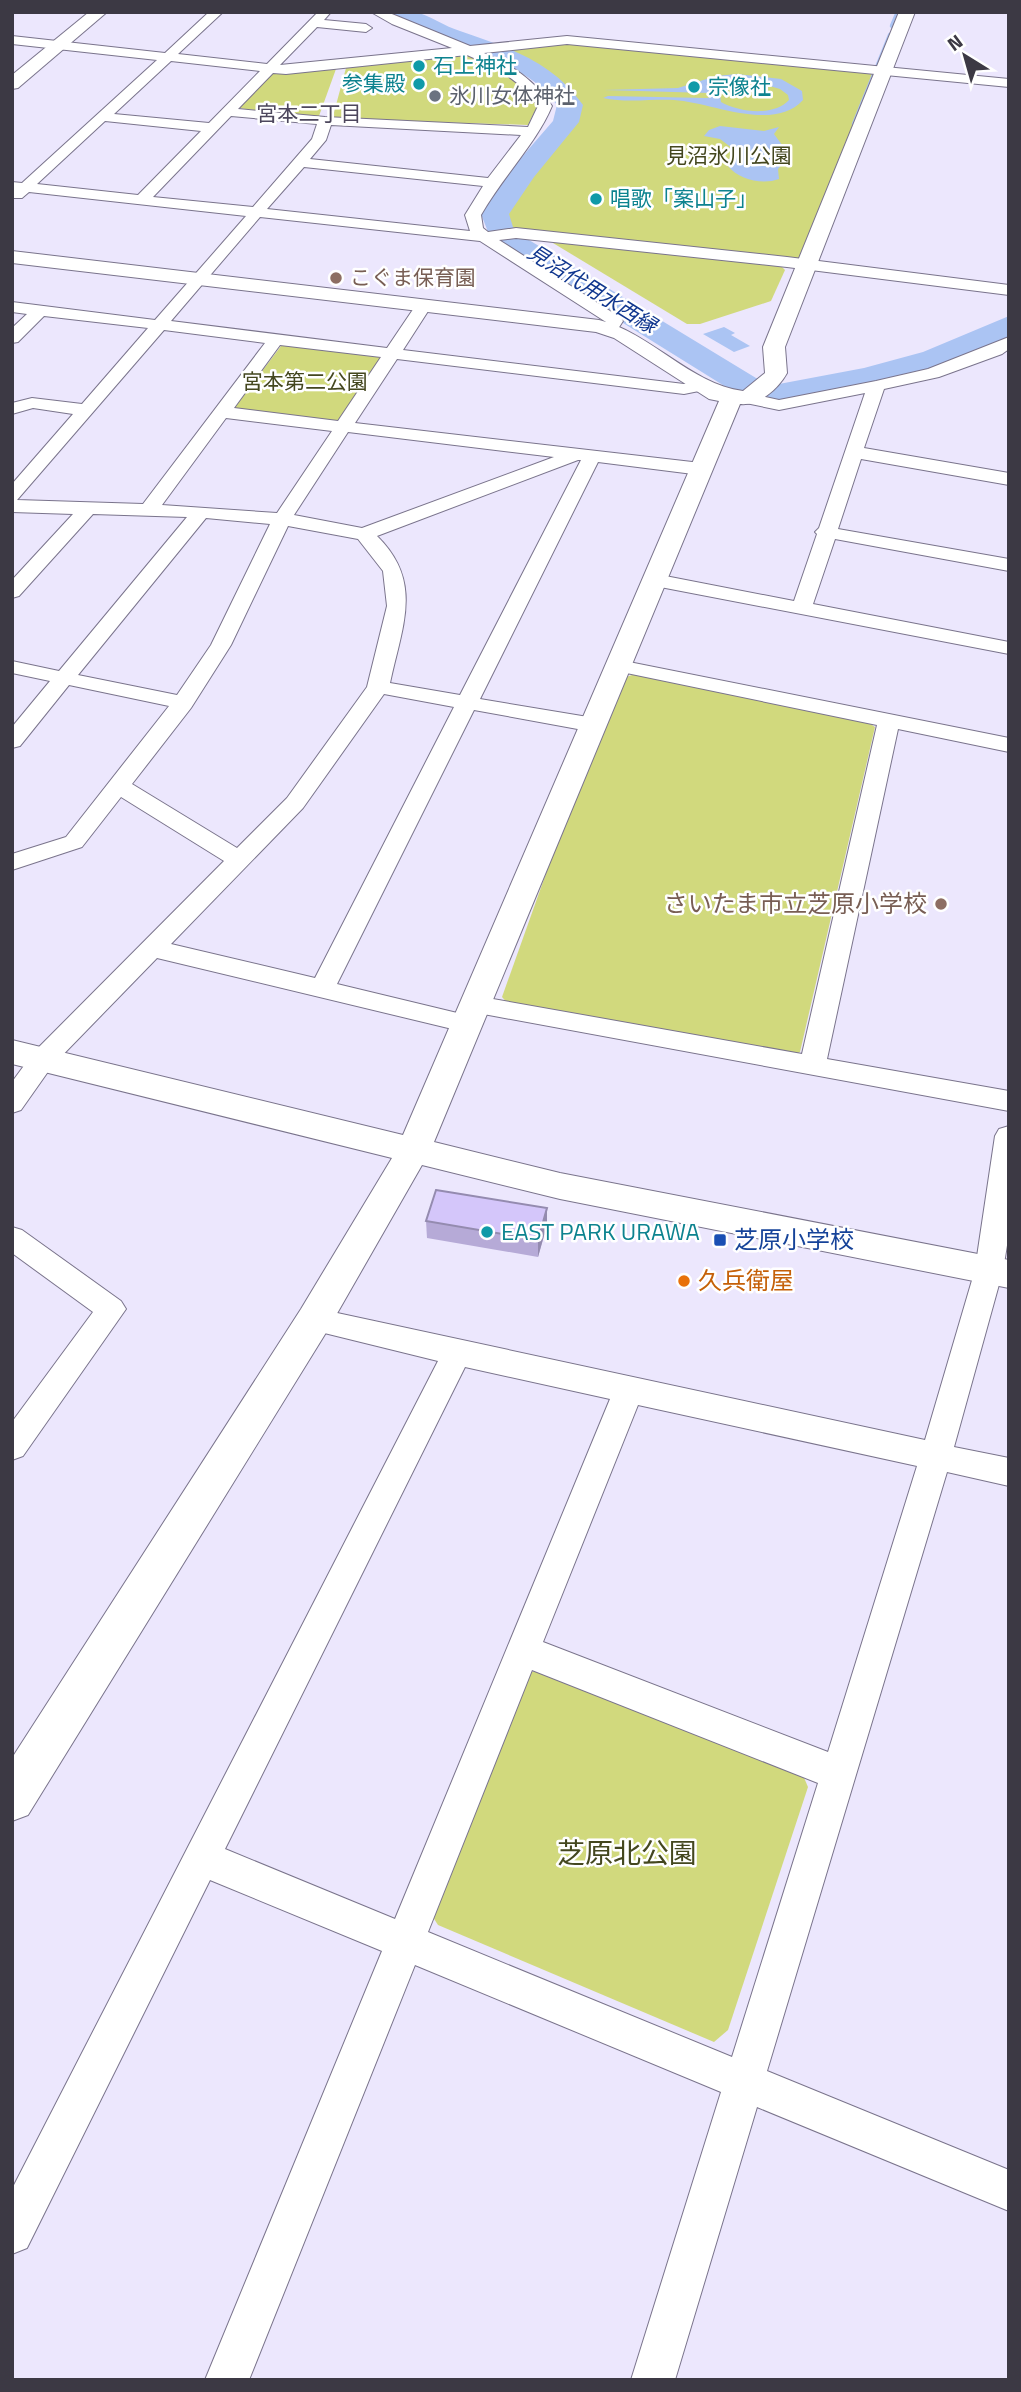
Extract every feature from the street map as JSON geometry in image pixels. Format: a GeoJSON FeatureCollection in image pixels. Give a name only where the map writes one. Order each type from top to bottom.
{"type":"FeatureCollection","features":[{"type":"Feature","properties":{"kind":"street"},"geometry":{"type":"LineString","coordinates":[[12,84],[99,12]]}},
{"type":"Feature","properties":{"kind":"street"},"geometry":{"type":"LineString","coordinates":[[12,200],[19,187],[102,117],[217,12]]}},
{"type":"Feature","properties":{"kind":"street"},"geometry":{"type":"LineString","coordinates":[[141,201],[325,12]]}},
{"type":"Feature","properties":{"kind":"street"},"geometry":{"type":"LineString","coordinates":[[377,12],[397,24],[470,49],[513,72],[541,96],[545,106],[532,131],[492,183],[473,215],[476,229],[484,237],[615,321],[610,328]]}},
{"type":"Feature","properties":{"kind":"street"},"geometry":{"type":"LineString","coordinates":[[12,257],[610,328],[727,393],[768,383],[777,375],[780,366],[775,347],[907,12]]}},
{"type":"Feature","properties":{"kind":"street"},"geometry":{"type":"LineString","coordinates":[[314,23],[366,28]]}},
{"type":"Feature","properties":{"kind":"street"},"geometry":{"type":"LineString","coordinates":[[100,50],[114,36]]}},
{"type":"Feature","properties":{"kind":"street"},"geometry":{"type":"LineString","coordinates":[[12,40],[269,69],[296,69],[568,40],[1009,83]]}},
{"type":"Feature","properties":{"kind":"street"},"geometry":{"type":"LineString","coordinates":[[218,63],[235,47]]}},
{"type":"Feature","properties":{"kind":"street"},"geometry":{"type":"LineString","coordinates":[[228,112],[325,121],[532,131]]}},
{"type":"Feature","properties":{"kind":"street"},"geometry":{"type":"LineString","coordinates":[[102,117],[212,128]]}},
{"type":"Feature","properties":{"kind":"street"},"geometry":{"type":"LineString","coordinates":[[12,496],[319,140],[325,121]]}},
{"type":"Feature","properties":{"kind":"street"},"geometry":{"type":"LineString","coordinates":[[300,162],[492,183]]}},
{"type":"Feature","properties":{"kind":"street"},"geometry":{"type":"LineString","coordinates":[[19,187],[484,237],[516,233],[1009,290]]}},
{"type":"Feature","properties":{"kind":"street"},"geometry":{"type":"LineString","coordinates":[[12,862],[74,842],[184,703],[221,645],[282,519],[347,425],[424,305]]}},
{"type":"Feature","properties":{"kind":"street"},"geometry":{"type":"LineString","coordinates":[[12,307],[727,393],[779,405],[933,373],[996,350],[1007,343],[1009,361]]}},
{"type":"Feature","properties":{"kind":"street"},"geometry":{"type":"LineString","coordinates":[[12,338],[39,311]]}},
{"type":"Feature","properties":{"kind":"street"},"geometry":{"type":"LineString","coordinates":[[149,510],[276,339]]}},
{"type":"Feature","properties":{"kind":"street"},"geometry":{"type":"LineString","coordinates":[[802,608],[825,531],[876,386]]}},
{"type":"Feature","properties":{"kind":"street"},"geometry":{"type":"LineString","coordinates":[[12,1799],[314,1320],[413,1151],[473,1015],[701,469],[727,393]]}},
{"type":"Feature","properties":{"kind":"street"},"geometry":{"type":"LineString","coordinates":[[12,409],[32,403],[86,410]]}},
{"type":"Feature","properties":{"kind":"street"},"geometry":{"type":"LineString","coordinates":[[221,412],[701,469]]}},
{"type":"Feature","properties":{"kind":"street"},"geometry":{"type":"LineString","coordinates":[[853,452],[1009,479]]}},
{"type":"Feature","properties":{"kind":"street"},"geometry":{"type":"LineString","coordinates":[[12,506],[201,512],[282,519],[364,534],[585,456]]}},
{"type":"Feature","properties":{"kind":"street"},"geometry":{"type":"LineString","coordinates":[[322,989],[469,703],[585,456]]}},
{"type":"Feature","properties":{"kind":"street"},"geometry":{"type":"LineString","coordinates":[[12,592],[88,508]]}},
{"type":"Feature","properties":{"kind":"street"},"geometry":{"type":"LineString","coordinates":[[12,741],[201,512]]}},
{"type":"Feature","properties":{"kind":"street"},"geometry":{"type":"LineString","coordinates":[[825,531],[1009,565]]}},
{"type":"Feature","properties":{"kind":"street"},"geometry":{"type":"LineString","coordinates":[[12,1103],[28,1056],[152,948],[240,861],[295,803],[379,687],[397,606],[393,571],[377,547],[364,534]]}},
{"type":"Feature","properties":{"kind":"street"},"geometry":{"type":"LineString","coordinates":[[654,580],[1009,648]]}},
{"type":"Feature","properties":{"kind":"street"},"geometry":{"type":"LineString","coordinates":[[619,666],[1009,745]]}},
{"type":"Feature","properties":{"kind":"street"},"geometry":{"type":"LineString","coordinates":[[12,667],[184,703]]}},
{"type":"Feature","properties":{"kind":"street"},"geometry":{"type":"LineString","coordinates":[[379,687],[594,725]]}},
{"type":"Feature","properties":{"kind":"street"},"geometry":{"type":"LineString","coordinates":[[813,1064],[889,721]]}},
{"type":"Feature","properties":{"kind":"street"},"geometry":{"type":"LineString","coordinates":[[118,785],[240,861]]}},
{"type":"Feature","properties":{"kind":"street"},"geometry":{"type":"LineString","coordinates":[[152,948],[322,989],[473,1015],[813,1064],[1009,1101]]}},
{"type":"Feature","properties":{"kind":"street"},"geometry":{"type":"LineString","coordinates":[[28,1056],[560,1186],[999,1272]]}},
{"type":"Feature","properties":{"kind":"street"},"geometry":{"type":"LineString","coordinates":[[653,2380],[836,1773],[936,1456],[999,1272],[1009,1136]]}},
{"type":"Feature","properties":{"kind":"street"},"geometry":{"type":"LineString","coordinates":[[12,1238],[111,1309],[12,1447]]}},
{"type":"Feature","properties":{"kind":"street"},"geometry":{"type":"LineString","coordinates":[[314,1320],[1009,1472]]}},
{"type":"Feature","properties":{"kind":"street"},"geometry":{"type":"LineString","coordinates":[[12,2232],[457,1353]]}},
{"type":"Feature","properties":{"kind":"street"},"geometry":{"type":"LineString","coordinates":[[227,2380],[629,1389]]}},
{"type":"Feature","properties":{"kind":"street"},"geometry":{"type":"LineString","coordinates":[[523,1650],[836,1773]]}},
{"type":"Feature","properties":{"kind":"street"},"geometry":{"type":"LineString","coordinates":[[201,1858],[1009,2191]]}},
{"type":"Feature","properties":{"kind":"green space","name":"見沼氷川公園"},"geometry":{"type":"Polygon","coordinates":[[[573,43],[878,72],[800,262],[511,230],[506,220],[507,209],[575,121],[578,109],[571,88],[504,48],[573,43]]]}},
{"type":"Feature","properties":{"kind":"green space","name":"氷川女体神社"},"geometry":{"type":"Polygon","coordinates":[[[470,54],[507,75],[531,95],[538,105],[528,125],[337,119],[333,116],[346,68],[470,54]]]}},
{"type":"Feature","properties":{"kind":"green space"},"geometry":{"type":"Polygon","coordinates":[[[336,69],[319,116],[238,108],[272,74],[336,69]]]}},
{"type":"Feature","properties":{"kind":"green space"},"geometry":{"type":"Polygon","coordinates":[[[553,243],[781,266],[785,270],[771,301],[700,324],[687,324],[553,243]]]}},
{"type":"Feature","properties":{"kind":"green space","name":"宮本第二公園"},"geometry":{"type":"Polygon","coordinates":[[[287,344],[377,355],[381,358],[339,421],[237,410],[235,407],[281,346],[287,344]]]}},
{"type":"Feature","properties":{"kind":"green space"},"geometry":{"type":"Polygon","coordinates":[[[635,674],[866,721],[875,727],[800,1052],[794,1055],[509,1005],[502,997],[554,851],[626,677],[635,674]]]}},
{"type":"Feature","properties":{"kind":"green space","name":"芝原北公園"},"geometry":{"type":"Polygon","coordinates":[[[547,1670],[802,1773],[808,1787],[728,2030],[714,2042],[438,1925],[427,1908],[531,1672],[547,1670]]]}},
{"type":"Feature","properties":{"kind":"water"},"geometry":{"type":"Polygon","coordinates":[[[737,74],[781,79],[802,91],[803,100],[790,110],[759,115],[674,100],[630,101],[603,98],[707,98],[710,97],[708,93],[604,90],[678,88],[716,76],[737,74]],[[746,79],[725,84],[720,95],[721,102],[746,110],[765,111],[789,100],[788,95],[780,89],[746,79]]]}},
{"type":"Feature","properties":{"kind":"water"},"geometry":{"type":"Polygon","coordinates":[[[720,126],[764,131],[779,127],[774,134],[785,149],[778,157],[785,161],[778,169],[779,179],[752,180],[733,171],[728,166],[732,148],[720,139],[704,136],[709,130],[720,126]]]}},
{"type":"Feature","properties":{"kind":"water"},"geometry":{"type":"Polygon","coordinates":[[[724,327],[735,333],[731,335],[750,346],[734,352],[703,334],[724,327]]]}},
{"type":"Feature","properties":{"kind":"building"},"geometry":{"type":"Polygon","coordinates":[[[436,1190],[547,1208],[538,1240],[426,1221],[436,1190]]]}},
{"type":"Feature","properties":{"kind":"waterway","name":"見沼代用水西縁"},"geometry":{"type":"LineString","coordinates":[[399,12],[433,30],[527,65],[558,89],[570,105],[566,122],[524,172],[495,214],[500,231],[519,246],[745,385],[763,392],[779,394],[866,377],[934,359],[1009,325]]}},
{"type":"Feature","properties":{"kind":"waterway"},"geometry":{"type":"LineString","coordinates":[[892,26],[898,12]]}},
{"type":"Feature","properties":{"kind":"waterway"},"geometry":{"type":"LineString","coordinates":[[854,124],[890,35]]}},
{"type":"Feature","properties":{"kind":"place","name":"石上神社"},"geometry":{"type":"Point","coordinates":[419,66]}},
{"type":"Feature","properties":{"kind":"place","name":"参集殿"},"geometry":{"type":"Point","coordinates":[419,84]}},
{"type":"Feature","properties":{"kind":"place","name":"宗像社"},"geometry":{"type":"Point","coordinates":[694,87]}},
{"type":"Feature","properties":{"kind":"place","name":"氷川女体神社"},"geometry":{"type":"Point","coordinates":[435,96]}},
{"type":"Feature","properties":{"kind":"place","name":"唱歌「案山子」"},"geometry":{"type":"Point","coordinates":[596,199]}},
{"type":"Feature","properties":{"kind":"place","name":"こぐま保育園"},"geometry":{"type":"Point","coordinates":[336,278]}},
{"type":"Feature","properties":{"kind":"place","name":"さいたま市立芝原小学校"},"geometry":{"type":"Point","coordinates":[941,904]}},
{"type":"Feature","properties":{"kind":"place","name":"EAST PARK URAWA"},"geometry":{"type":"Point","coordinates":[487,1232]}},
{"type":"Feature","properties":{"kind":"place","name":"芝原小学校"},"geometry":{"type":"Point","coordinates":[720,1240]}},
{"type":"Feature","properties":{"kind":"place","name":"久兵衛屋"},"geometry":{"type":"Point","coordinates":[684,1281]}},
{"type":"Feature","properties":{"kind":"district","name":"宮本二丁目"},"geometry":{"type":"Point","coordinates":[309,114]}}]}
